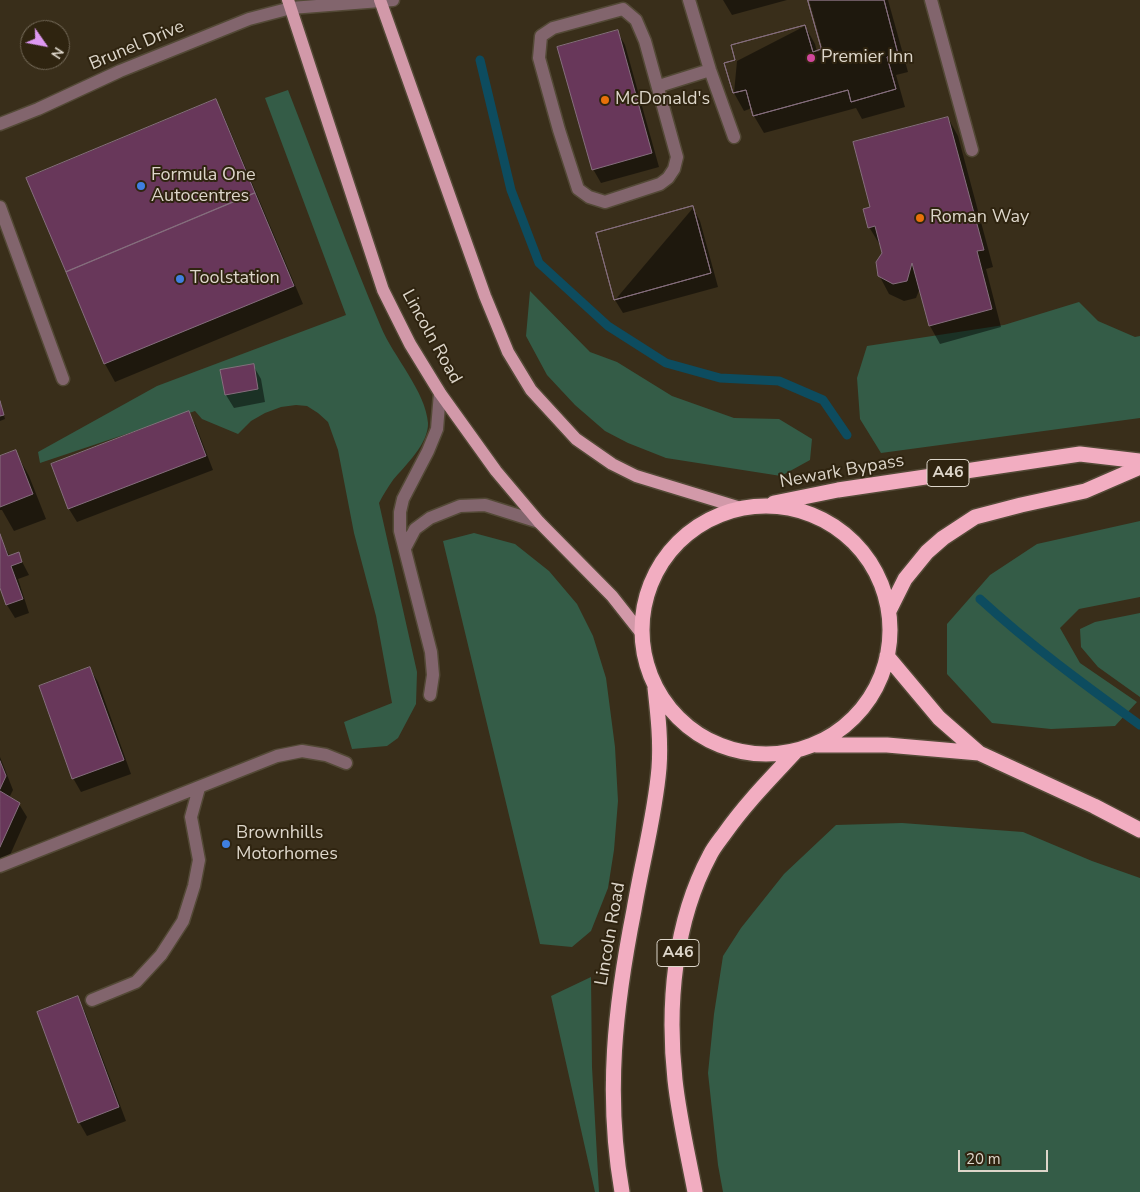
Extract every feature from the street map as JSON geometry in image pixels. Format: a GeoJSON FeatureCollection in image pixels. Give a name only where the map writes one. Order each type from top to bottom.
{"type":"FeatureCollection","features":[{"type":"Feature","properties":{"kind":"highway","name":"Newark Bypass"},"geometry":{"type":"LineString","coordinates":[[751,508],[838,490],[1080,454],[1140,461]]}},
{"type":"Feature","properties":{"kind":"highway"},"geometry":{"type":"LineString","coordinates":[[889,611],[905,578],[926,552],[943,538],[975,517],[1021,504],[1085,491],[1140,468]]}},
{"type":"Feature","properties":{"kind":"highway"},"geometry":{"type":"LineString","coordinates":[[751,508],[783,508],[807,514],[823,520],[850,539],[872,564],[885,595],[889,611],[890,634],[884,671],[878,685],[861,710],[851,722],[826,739],[804,748],[784,753],[755,754],[727,748],[701,736],[679,718],[665,702],[654,683],[648,668],[642,634],[650,587],[665,559],[687,536],[700,526],[728,513],[751,508]]}},
{"type":"Feature","properties":{"kind":"highway"},"geometry":{"type":"LineString","coordinates":[[887,656],[939,718],[979,753],[1094,806],[1140,830]]}},
{"type":"Feature","properties":{"kind":"highway","name":"Lincoln Road"},"geometry":{"type":"LineString","coordinates":[[622,1192],[616,1159],[613,1117],[613,1053],[620,988],[652,818],[659,768],[660,730],[654,683]]}},
{"type":"Feature","properties":{"kind":"highway"},"geometry":{"type":"LineString","coordinates":[[804,748],[887,745],[979,753]]}},
{"type":"Feature","properties":{"kind":"highway","name":"A46"},"geometry":{"type":"LineString","coordinates":[[695,1192],[675,1082],[671,1029],[679,949],[684,924],[691,896],[710,853],[740,811],[804,748]]}},
{"type":"Feature","properties":{"kind":"main road"},"geometry":{"type":"LineString","coordinates":[[385,1],[485,296],[508,352],[531,390],[576,439],[612,464],[636,476],[751,508]]}},
{"type":"Feature","properties":{"kind":"main road","name":"Lincoln Road"},"geometry":{"type":"LineString","coordinates":[[289,4],[383,290],[410,344],[440,393],[496,471],[539,522],[612,596],[642,634]]}},
{"type":"Feature","properties":{"kind":"street"},"geometry":{"type":"LineString","coordinates":[[689,0],[710,70],[734,137]]}},
{"type":"Feature","properties":{"kind":"street"},"geometry":{"type":"LineString","coordinates":[[931,0],[972,150]]}},
{"type":"Feature","properties":{"kind":"street","name":"Brunel Drive"},"geometry":{"type":"LineString","coordinates":[[0,124],[38,109],[120,71],[289,4],[385,1]]}},
{"type":"Feature","properties":{"kind":"street"},"geometry":{"type":"LineString","coordinates":[[622,10],[636,20],[659,86],[677,157],[674,169],[668,178],[660,184],[605,202],[589,197],[578,189],[559,130],[539,58],[542,36],[553,28],[622,10]]}},
{"type":"Feature","properties":{"kind":"street"},"geometry":{"type":"LineString","coordinates":[[659,86],[710,70]]}},
{"type":"Feature","properties":{"kind":"street"},"geometry":{"type":"LineString","coordinates":[[0,207],[63,379]]}},
{"type":"Feature","properties":{"kind":"street"},"geometry":{"type":"LineString","coordinates":[[430,695],[433,676],[431,652],[400,531],[403,500],[437,429],[440,393]]}},
{"type":"Feature","properties":{"kind":"street"},"geometry":{"type":"LineString","coordinates":[[405,548],[415,529],[430,518],[460,506],[485,505],[539,522]]}},
{"type":"Feature","properties":{"kind":"street"},"geometry":{"type":"LineString","coordinates":[[0,866],[277,756],[302,751],[326,755],[346,763]]}},
{"type":"Feature","properties":{"kind":"street"},"geometry":{"type":"LineString","coordinates":[[92,1000],[136,982],[161,955],[183,921],[194,886],[199,860],[191,817],[198,788]]}},
{"type":"Feature","properties":{"kind":"green space"},"geometry":{"type":"Polygon","coordinates":[[[288,90],[381,327],[422,399],[428,423],[421,446],[393,480],[379,503],[417,672],[416,704],[398,738],[387,746],[352,749],[344,722],[392,703],[376,616],[354,533],[338,450],[328,422],[318,413],[307,406],[281,407],[251,421],[238,434],[202,419],[195,411],[40,463],[38,452],[157,386],[346,315],[265,98],[288,90]]]}},
{"type":"Feature","properties":{"kind":"green space"},"geometry":{"type":"Polygon","coordinates":[[[530,291],[590,352],[617,362],[672,396],[734,418],[779,419],[812,439],[810,460],[781,476],[666,458],[628,443],[605,431],[575,405],[547,375],[526,336],[530,291]]]}},
{"type":"Feature","properties":{"kind":"green space"},"geometry":{"type":"Polygon","coordinates":[[[1079,302],[1098,321],[1135,337],[1140,336],[1140,418],[881,453],[860,419],[857,378],[867,346],[1004,325],[1079,302]]]}},
{"type":"Feature","properties":{"kind":"green space"},"geometry":{"type":"Polygon","coordinates":[[[1140,521],[1140,597],[1079,609],[1060,628],[1080,663],[1137,702],[1115,726],[1051,729],[992,723],[947,674],[947,624],[990,575],[1037,544],[1140,521]]]}},
{"type":"Feature","properties":{"kind":"green space"},"geometry":{"type":"Polygon","coordinates":[[[474,533],[515,544],[549,571],[577,604],[593,636],[606,678],[615,747],[618,801],[614,850],[608,888],[591,931],[572,947],[540,944],[443,541],[474,533]]]}},
{"type":"Feature","properties":{"kind":"green space"},"geometry":{"type":"Polygon","coordinates":[[[1140,613],[1140,697],[1098,667],[1081,647],[1080,629],[1095,622],[1140,613]]]}},
{"type":"Feature","properties":{"kind":"green space"},"geometry":{"type":"Polygon","coordinates":[[[902,823],[1023,832],[1092,861],[1140,878],[1140,1192],[723,1192],[718,1165],[708,1073],[714,1014],[723,956],[741,928],[784,874],[836,825],[902,823]]]}},
{"type":"Feature","properties":{"kind":"green space"},"geometry":{"type":"Polygon","coordinates":[[[591,977],[592,1067],[599,1192],[595,1192],[551,996],[591,977]]]}},
{"type":"Feature","properties":{"kind":"building","name":"Premier Inn"},"geometry":{"type":"Polygon","coordinates":[[[808,0],[884,0],[898,54],[887,57],[896,89],[851,102],[848,90],[753,116],[746,90],[733,93],[724,63],[735,60],[731,45],[805,25],[813,52],[821,49],[808,0]]]}},
{"type":"Feature","properties":{"kind":"building","name":"Premier Inn"},"geometry":{"type":"Polygon","coordinates":[[[808,0],[884,0],[898,54],[887,57],[896,89],[851,102],[848,90],[753,116],[746,90],[733,93],[724,63],[735,60],[731,45],[805,25],[813,52],[821,49],[808,0]]]}},
{"type":"Feature","properties":{"kind":"building","name":"McDonald's"},"geometry":{"type":"Polygon","coordinates":[[[618,30],[652,153],[592,170],[557,47],[618,30]]]}},
{"type":"Feature","properties":{"kind":"building","name":"Formula One Autocentres"},"geometry":{"type":"Polygon","coordinates":[[[216,99],[255,193],[66,272],[26,178],[216,99]]]}},
{"type":"Feature","properties":{"kind":"building","name":"Roman Way"},"geometry":{"type":"Polygon","coordinates":[[[948,117],[984,250],[977,251],[992,309],[929,326],[912,263],[907,281],[893,284],[878,276],[876,262],[882,253],[875,226],[868,228],[863,209],[870,207],[853,142],[948,117]]]}},
{"type":"Feature","properties":{"kind":"building","name":"Toolstation"},"geometry":{"type":"Polygon","coordinates":[[[255,193],[294,286],[104,364],[66,272],[255,193]]]}},
{"type":"Feature","properties":{"kind":"building"},"geometry":{"type":"Polygon","coordinates":[[[693,206],[711,273],[614,300],[596,233],[693,206]]]}},
{"type":"Feature","properties":{"kind":"building"},"geometry":{"type":"Polygon","coordinates":[[[693,206],[711,273],[614,300],[596,233],[693,206]]]}},
{"type":"Feature","properties":{"kind":"building"},"geometry":{"type":"Polygon","coordinates":[[[254,364],[258,389],[225,395],[220,370],[254,364]]]}},
{"type":"Feature","properties":{"kind":"building"},"geometry":{"type":"Polygon","coordinates":[[[0,401],[4,415],[0,416],[0,401]]]}},
{"type":"Feature","properties":{"kind":"building"},"geometry":{"type":"Polygon","coordinates":[[[189,411],[206,456],[68,509],[51,464],[189,411]]]}},
{"type":"Feature","properties":{"kind":"building"},"geometry":{"type":"Polygon","coordinates":[[[16,450],[33,494],[0,507],[0,456],[16,450]]]}},
{"type":"Feature","properties":{"kind":"building"},"geometry":{"type":"Polygon","coordinates":[[[0,534],[8,556],[19,552],[22,562],[11,566],[23,599],[6,605],[0,588],[0,534]]]}},
{"type":"Feature","properties":{"kind":"building"},"geometry":{"type":"Polygon","coordinates":[[[90,667],[124,760],[72,779],[39,686],[90,667]]]}},
{"type":"Feature","properties":{"kind":"building"},"geometry":{"type":"Polygon","coordinates":[[[0,761],[6,776],[0,789],[0,761]]]}},
{"type":"Feature","properties":{"kind":"building"},"geometry":{"type":"Polygon","coordinates":[[[0,791],[20,803],[0,847],[0,791]]]}},
{"type":"Feature","properties":{"kind":"building"},"geometry":{"type":"Polygon","coordinates":[[[78,996],[119,1107],[78,1123],[37,1012],[78,996]]]}},
{"type":"Feature","properties":{"kind":"waterway"},"geometry":{"type":"LineString","coordinates":[[480,60],[511,190],[539,263],[608,326],[666,363],[720,378],[779,381],[823,400],[847,435]]}},
{"type":"Feature","properties":{"kind":"waterway"},"geometry":{"type":"LineString","coordinates":[[980,599],[1038,649],[1140,725]]}},
{"type":"Feature","properties":{"kind":"place","name":"Premier Inn"},"geometry":{"type":"Point","coordinates":[811,58]}},
{"type":"Feature","properties":{"kind":"place","name":"McDonald's"},"geometry":{"type":"Point","coordinates":[605,100]}},
{"type":"Feature","properties":{"kind":"place","name":"Formula One Autocentres"},"geometry":{"type":"Point","coordinates":[141,186]}},
{"type":"Feature","properties":{"kind":"place","name":"Roman Way"},"geometry":{"type":"Point","coordinates":[920,218]}},
{"type":"Feature","properties":{"kind":"place","name":"Toolstation"},"geometry":{"type":"Point","coordinates":[180,279]}},
{"type":"Feature","properties":{"kind":"place","name":"Brownhills Motorhomes"},"geometry":{"type":"Point","coordinates":[226,844]}}]}
